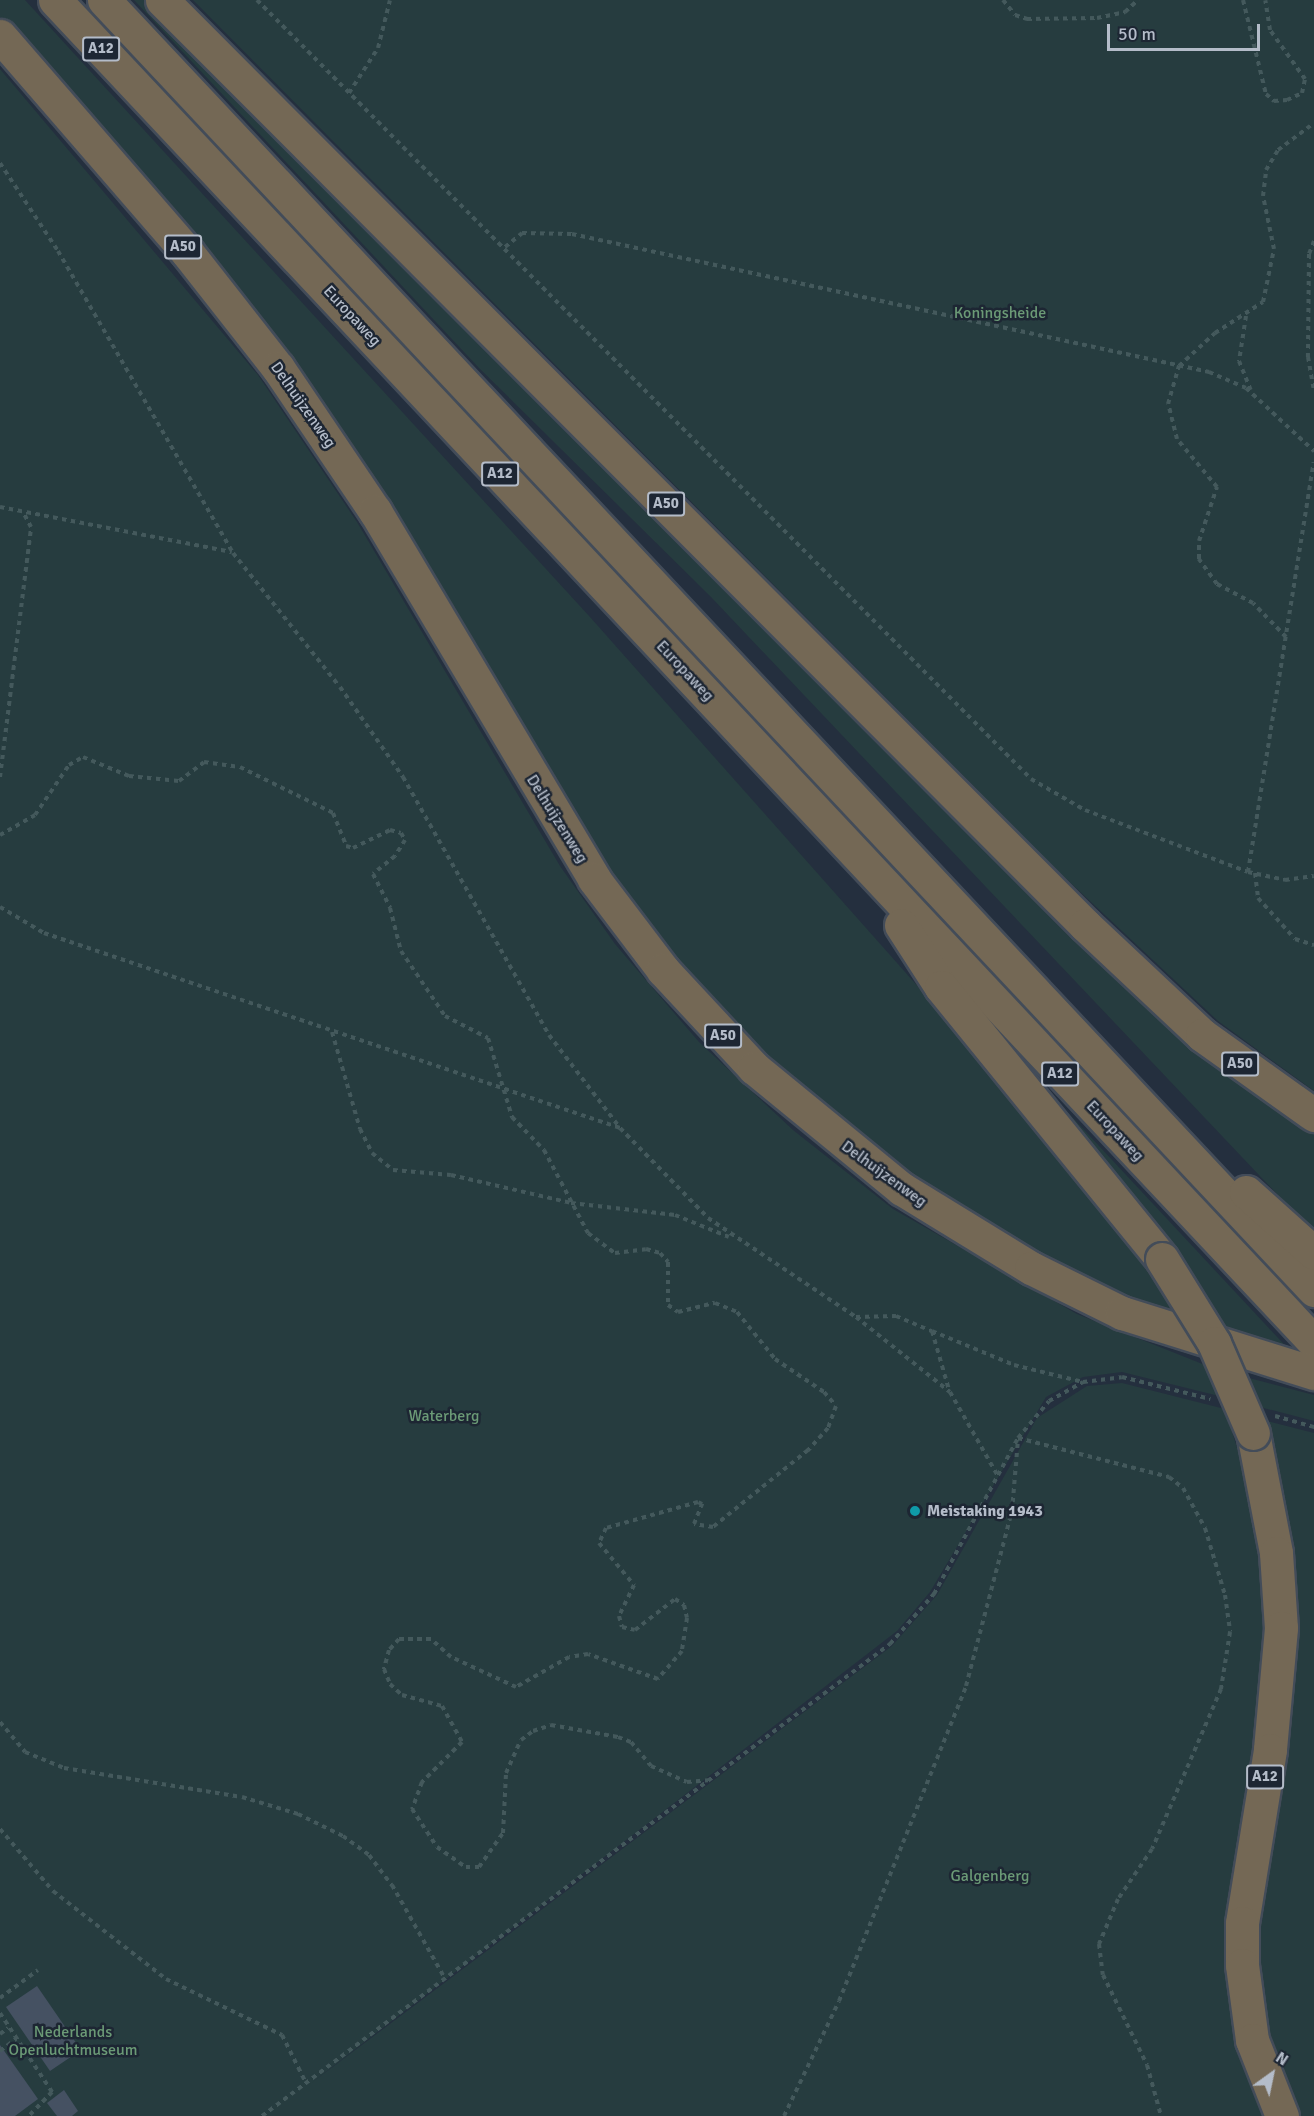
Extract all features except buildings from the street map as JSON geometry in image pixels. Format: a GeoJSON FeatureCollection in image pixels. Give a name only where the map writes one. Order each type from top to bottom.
{"type":"FeatureCollection","features":[{"type":"Feature","properties":{"kind":"highway","name":"Europaweg"},"geometry":{"type":"LineString","coordinates":[[55,0],[1314,1342]]}},
{"type":"Feature","properties":{"kind":"highway","name":"A12"},"geometry":{"type":"LineString","coordinates":[[104,0],[1314,1290]]}},
{"type":"Feature","properties":{"kind":"highway","name":"A50"},"geometry":{"type":"LineString","coordinates":[[162,0],[1085,925],[1202,1035],[1314,1115]]}},
{"type":"Feature","properties":{"kind":"highway","name":"Delhuijzenweg"},"geometry":{"type":"LineString","coordinates":[[0,36],[187,252],[278,368],[375,511],[594,879],[663,970],[746,1059],[902,1189],[1031,1268],[1142,1320],[1314,1373]]}},
{"type":"Feature","properties":{"kind":"highway","name":"A12"},"geometry":{"type":"LineString","coordinates":[[853,850],[941,987],[1162,1259],[1214,1343],[1257,1423],[1276,1553],[1281,1628],[1270,1750],[1242,1923],[1242,1965],[1252,2040],[1282,2116]]}},
{"type":"Feature","properties":{"kind":"highway","name":"A12"},"geometry":{"type":"LineString","coordinates":[[1148,1113],[1314,1253]]}},
{"type":"Feature","properties":{"kind":"path"},"geometry":{"type":"LineString","coordinates":[[257,0],[505,247],[1031,779],[1085,810],[1248,872],[1285,880],[1314,876]]}},
{"type":"Feature","properties":{"kind":"path"},"geometry":{"type":"LineString","coordinates":[[349,93],[378,48],[390,0]]}},
{"type":"Feature","properties":{"kind":"path"},"geometry":{"type":"LineString","coordinates":[[1003,0],[1015,15],[1027,19],[1097,18],[1125,12],[1138,0]]}},
{"type":"Feature","properties":{"kind":"path"},"geometry":{"type":"LineString","coordinates":[[1243,0],[1266,94],[1274,101],[1287,100],[1302,93],[1305,79],[1270,30],[1265,0]]}},
{"type":"Feature","properties":{"kind":"path"},"geometry":{"type":"LineString","coordinates":[[1286,637],[1253,603],[1217,584],[1199,559],[1199,541],[1217,488],[1177,439],[1168,404],[1179,366],[1215,333],[1263,302],[1271,281],[1274,249],[1263,196],[1266,170],[1278,150],[1314,123]]}},
{"type":"Feature","properties":{"kind":"path"},"geometry":{"type":"LineString","coordinates":[[0,163],[58,251],[232,553],[340,687],[403,777],[500,957],[549,1035],[620,1128],[732,1239]]}},
{"type":"Feature","properties":{"kind":"path"},"geometry":{"type":"LineString","coordinates":[[505,247],[522,233],[572,234],[1222,376],[1252,392],[1314,451]]}},
{"type":"Feature","properties":{"kind":"path"},"geometry":{"type":"LineString","coordinates":[[1314,240],[1309,254],[1308,357],[1314,391]]}},
{"type":"Feature","properties":{"kind":"path"},"geometry":{"type":"LineString","coordinates":[[1246,315],[1239,361],[1252,392]]}},
{"type":"Feature","properties":{"kind":"path"},"geometry":{"type":"LineString","coordinates":[[1248,872],[1314,462]]}},
{"type":"Feature","properties":{"kind":"path"},"geometry":{"type":"LineString","coordinates":[[0,507],[232,553]]}},
{"type":"Feature","properties":{"kind":"path"},"geometry":{"type":"LineString","coordinates":[[0,777],[31,527],[23,512]]}},
{"type":"Feature","properties":{"kind":"path"},"geometry":{"type":"LineString","coordinates":[[0,835],[35,815],[69,765],[83,757],[129,776],[179,781],[204,762],[240,767],[333,813],[346,846],[366,844],[390,830],[401,833],[405,840],[395,856],[373,874],[390,908],[401,951],[445,1016],[488,1038],[512,1117],[544,1150],[588,1233],[615,1253],[646,1249],[660,1253],[668,1262],[668,1305],[678,1312],[715,1303],[736,1312],[775,1359],[824,1392],[836,1406],[828,1428],[808,1450],[713,1527],[694,1524],[702,1504],[698,1502],[606,1528],[599,1543],[634,1585],[619,1616],[622,1627],[635,1630],[675,1599],[684,1605],[687,1618],[682,1652],[658,1679],[588,1654],[569,1657],[516,1687],[459,1661],[431,1639],[399,1639],[388,1650],[384,1669],[390,1683],[402,1695],[442,1706],[462,1742],[422,1782],[412,1809],[436,1847],[466,1867],[479,1867],[503,1833],[506,1773],[513,1752],[527,1736],[551,1725],[618,1737],[631,1742],[651,1766],[687,1782],[708,1780]]}},
{"type":"Feature","properties":{"kind":"path"},"geometry":{"type":"LineString","coordinates":[[1255,873],[1258,898],[1295,939],[1314,945]]}},
{"type":"Feature","properties":{"kind":"path"},"geometry":{"type":"LineString","coordinates":[[0,907],[44,933],[620,1128]]}},
{"type":"Feature","properties":{"kind":"path"},"geometry":{"type":"LineString","coordinates":[[332,1032],[360,1129],[372,1154],[393,1170],[451,1175],[571,1203],[675,1215],[732,1239],[856,1317],[950,1392]]}},
{"type":"Feature","properties":{"kind":"path"},"geometry":{"type":"LineString","coordinates":[[856,1317],[896,1316],[1014,1365],[1083,1382],[1122,1377],[1222,1402]]}},
{"type":"Feature","properties":{"kind":"path"},"geometry":{"type":"LineString","coordinates":[[932,1331],[950,1392],[998,1476]]}},
{"type":"Feature","properties":{"kind":"path"},"geometry":{"type":"LineString","coordinates":[[262,2116],[708,1780],[913,1622],[1018,1438],[1041,1408],[1083,1382]]}},
{"type":"Feature","properties":{"kind":"path"},"geometry":{"type":"LineString","coordinates":[[1257,1423],[1314,1426]]}},
{"type":"Feature","properties":{"kind":"path"},"geometry":{"type":"LineString","coordinates":[[784,2116],[839,2001],[966,1686],[1012,1511],[1018,1438]]}},
{"type":"Feature","properties":{"kind":"path"},"geometry":{"type":"LineString","coordinates":[[1018,1438],[1145,1467],[1176,1483],[1205,1528],[1225,1595],[1230,1632],[1221,1689],[1152,1849],[1118,1899],[1099,1944],[1103,1975],[1147,2066],[1161,2116]]}},
{"type":"Feature","properties":{"kind":"path"},"geometry":{"type":"LineString","coordinates":[[0,1722],[25,1752],[64,1768],[242,1797],[298,1814],[343,1836],[369,1855],[392,1885],[444,1977]]}},
{"type":"Feature","properties":{"kind":"path"},"geometry":{"type":"LineString","coordinates":[[0,1829],[53,1891],[166,1979],[282,2035],[306,2083]]}},
{"type":"Feature","properties":{"kind":"path"},"geometry":{"type":"LineString","coordinates":[[0,1998],[38,1970]]}},
{"type":"Feature","properties":{"kind":"path"},"geometry":{"type":"LineString","coordinates":[[0,2013],[52,2092],[29,2116]]}},
{"type":"Feature","properties":{"kind":"path"},"geometry":{"type":"LineString","coordinates":[[0,2034],[8,2028]]}},
{"type":"Feature","properties":{"kind":"path"},"geometry":{"type":"LineString","coordinates":[[0,2051],[16,2039]]}},
{"type":"Feature","properties":{"kind":"green space"},"geometry":{"type":"Polygon","coordinates":[[[0,0],[25,0],[590,617],[937,1008],[1116,1226],[1180,1319],[1038,1256],[914,1181],[756,1051],[666,953],[602,866],[516,726],[41,63],[0,17],[0,0]]]}},
{"type":"Feature","properties":{"kind":"green space"},"geometry":{"type":"Polygon","coordinates":[[[134,0],[144,0],[1202,1053],[1314,1131],[1314,1233],[711,597],[479,368],[134,0]]]}},
{"type":"Feature","properties":{"kind":"green space","name":"Koningsheide"},"geometry":{"type":"Polygon","coordinates":[[[193,0],[1314,0],[1314,1091],[1218,1021],[1059,872],[193,0]]]}},
{"type":"Feature","properties":{"kind":"green space","name":"Waterberg"},"geometry":{"type":"Polygon","coordinates":[[[0,69],[258,375],[357,522],[560,866],[615,944],[699,1042],[793,1130],[893,1209],[1077,1314],[1205,1365],[1219,1396],[1122,1372],[1083,1377],[1046,1397],[930,1592],[897,1631],[310,2084],[892,1646],[937,1595],[1037,1418],[1087,1386],[1122,1383],[1225,1409],[1256,1509],[1268,1658],[1244,1822],[1267,2116],[0,2116],[0,69]]]}},
{"type":"Feature","properties":{"kind":"green space"},"geometry":{"type":"Polygon","coordinates":[[[995,1030],[1059,1103],[1293,1354],[1220,1332],[995,1030]]]}},
{"type":"Feature","properties":{"kind":"green space"},"geometry":{"type":"Polygon","coordinates":[[[1245,1377],[1314,1395],[1314,1421],[1256,1406],[1245,1377]]]}},
{"type":"Feature","properties":{"kind":"green space"},"geometry":{"type":"Polygon","coordinates":[[[1259,1419],[1314,1433],[1314,2116],[1295,2116],[1274,2075],[1254,1948],[1271,1807],[1259,1419]]]}},
{"type":"Feature","properties":{"kind":"place","name":"Meistaking 1943"},"geometry":{"type":"Point","coordinates":[915,1511]}},
{"type":"Feature","properties":{"kind":"park label","name":"Galgenberg"},"geometry":{"type":"Point","coordinates":[990,1876]}},
{"type":"Feature","properties":{"kind":"park label","name":"Nederlands Openluchtmuseum"},"geometry":{"type":"Point","coordinates":[73,2041]}}]}
